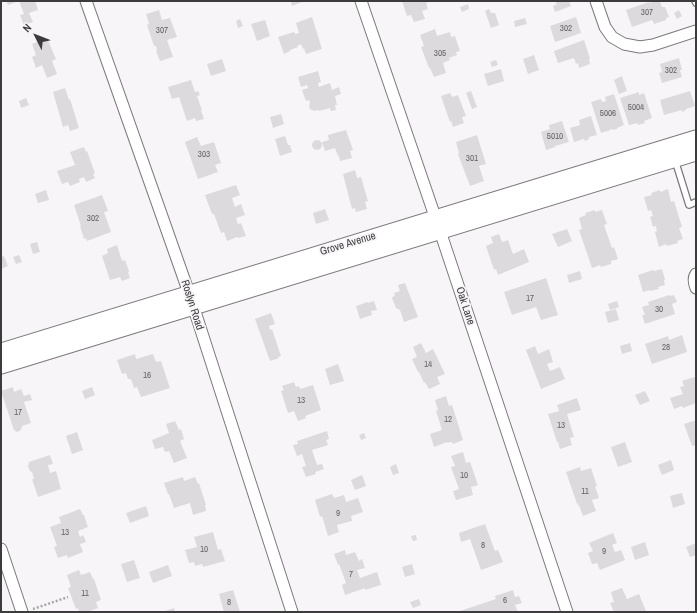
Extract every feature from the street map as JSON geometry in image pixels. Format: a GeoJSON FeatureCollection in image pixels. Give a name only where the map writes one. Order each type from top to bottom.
{"type":"FeatureCollection","features":[{"type":"Feature","properties":{"kind":"street","name":"Roslyn Road"},"geometry":{"type":"LineString","coordinates":[[86,1],[191,300],[292,612]]}},
{"type":"Feature","properties":{"kind":"street","name":"Oak Lane"},"geometry":{"type":"LineString","coordinates":[[361,1],[567,612]]}},
{"type":"Feature","properties":{"kind":"street"},"geometry":{"type":"LineString","coordinates":[[596,1],[605,27],[612,37],[624,44],[640,47],[696,31]]}},
{"type":"Feature","properties":{"kind":"street","name":"Grove Avenue"},"geometry":{"type":"LineString","coordinates":[[437,225],[696,138]]}},
{"type":"Feature","properties":{"kind":"street","name":"Grove Avenue"},"geometry":{"type":"LineString","coordinates":[[1,351],[191,300],[437,225],[696,153]]}},
{"type":"Feature","properties":{"kind":"street"},"geometry":{"type":"LineString","coordinates":[[696,274],[694,276],[694,283],[696,288]]}},
{"type":"Feature","properties":{"kind":"street","name":"Grove Avenue"},"geometry":{"type":"LineString","coordinates":[[1,366],[191,300]]}},
{"type":"Feature","properties":{"kind":"street"},"geometry":{"type":"LineString","coordinates":[[1,549],[25,612]]}},
{"type":"Feature","properties":{"kind":"lane"},"geometry":{"type":"LineString","coordinates":[[675,159],[689,205],[696,202]]}},
{"type":"Feature","properties":{"kind":"path"},"geometry":{"type":"LineString","coordinates":[[25,612],[68,597]]}},
{"type":"Feature","properties":{"kind":"building"},"geometry":{"type":"Polygon","coordinates":[[[6,1],[19,1],[8,5],[6,1]]]}},
{"type":"Feature","properties":{"kind":"building"},"geometry":{"type":"Polygon","coordinates":[[[19,1],[35,1],[38,10],[29,13],[33,22],[24,25],[20,15],[24,14],[19,1]]]}},
{"type":"Feature","properties":{"kind":"building"},"geometry":{"type":"Polygon","coordinates":[[[291,1],[302,1],[302,2],[292,6],[291,1]]]}},
{"type":"Feature","properties":{"kind":"building"},"geometry":{"type":"Polygon","coordinates":[[[402,1],[432,1],[426,3],[428,9],[422,11],[425,19],[414,22],[411,15],[407,16],[402,1]]]}},
{"type":"Feature","properties":{"kind":"building"},"geometry":{"type":"Polygon","coordinates":[[[555,1],[569,1],[571,6],[555,12],[553,6],[557,4],[555,1]]]}},
{"type":"Feature","properties":{"kind":"building"},"geometry":{"type":"Polygon","coordinates":[[[660,1],[662,7],[665,7],[669,17],[666,18],[666,20],[654,24],[652,20],[632,27],[626,10],[660,1]]]}},
{"type":"Feature","properties":{"kind":"building"},"geometry":{"type":"Polygon","coordinates":[[[468,4],[469,9],[462,12],[460,7],[468,4]]]}},
{"type":"Feature","properties":{"kind":"building"},"geometry":{"type":"Polygon","coordinates":[[[489,9],[491,13],[495,13],[499,25],[491,28],[485,11],[489,9]]]}},
{"type":"Feature","properties":{"kind":"building"},"geometry":{"type":"Polygon","coordinates":[[[159,10],[162,20],[170,18],[177,37],[167,40],[173,57],[160,61],[156,51],[156,46],[154,46],[147,25],[149,24],[146,14],[159,10]]]}},
{"type":"Feature","properties":{"kind":"building"},"geometry":{"type":"Polygon","coordinates":[[[679,10],[682,16],[677,19],[674,13],[679,10]]]}},
{"type":"Feature","properties":{"kind":"building"},"geometry":{"type":"Polygon","coordinates":[[[312,17],[322,49],[306,54],[301,44],[284,54],[278,37],[294,32],[295,34],[299,33],[296,23],[312,17]]]}},
{"type":"Feature","properties":{"kind":"building"},"geometry":{"type":"Polygon","coordinates":[[[576,17],[581,33],[555,42],[550,26],[576,17]]]}},
{"type":"Feature","properties":{"kind":"building"},"geometry":{"type":"Polygon","coordinates":[[[525,18],[527,24],[515,27],[514,21],[525,18]]]}},
{"type":"Feature","properties":{"kind":"building"},"geometry":{"type":"Polygon","coordinates":[[[240,19],[243,26],[238,28],[236,21],[240,19]]]}},
{"type":"Feature","properties":{"kind":"building"},"geometry":{"type":"Polygon","coordinates":[[[265,20],[270,36],[257,41],[251,24],[265,20]]]}},
{"type":"Feature","properties":{"kind":"building"},"geometry":{"type":"Polygon","coordinates":[[[435,29],[437,36],[450,32],[451,37],[455,36],[460,51],[456,52],[457,55],[449,58],[450,60],[443,63],[446,73],[434,77],[421,47],[424,46],[420,35],[435,29]]]}},
{"type":"Feature","properties":{"kind":"building"},"geometry":{"type":"Polygon","coordinates":[[[47,38],[56,59],[52,61],[57,74],[47,78],[42,65],[36,68],[32,57],[36,55],[32,44],[47,38]]]}},
{"type":"Feature","properties":{"kind":"building"},"geometry":{"type":"Polygon","coordinates":[[[584,40],[590,59],[590,64],[579,68],[578,63],[576,64],[574,58],[558,63],[554,51],[584,40]]]}},
{"type":"Feature","properties":{"kind":"building"},"geometry":{"type":"Polygon","coordinates":[[[534,55],[539,70],[528,74],[523,59],[534,55]]]}},
{"type":"Feature","properties":{"kind":"building"},"geometry":{"type":"Polygon","coordinates":[[[679,58],[682,77],[662,83],[659,73],[662,72],[660,64],[679,58]]]}},
{"type":"Feature","properties":{"kind":"building"},"geometry":{"type":"Polygon","coordinates":[[[222,59],[226,71],[211,76],[207,64],[222,59]]]}},
{"type":"Feature","properties":{"kind":"building"},"geometry":{"type":"Polygon","coordinates":[[[496,60],[498,65],[492,67],[490,62],[496,60]]]}},
{"type":"Feature","properties":{"kind":"building"},"geometry":{"type":"Polygon","coordinates":[[[501,69],[504,81],[488,86],[484,74],[501,69]]]}},
{"type":"Feature","properties":{"kind":"building"},"geometry":{"type":"Polygon","coordinates":[[[318,71],[321,82],[318,83],[319,87],[330,83],[332,90],[339,87],[341,94],[335,96],[337,105],[335,105],[336,110],[331,111],[330,108],[314,111],[310,109],[309,100],[306,101],[302,90],[308,88],[307,85],[301,87],[298,77],[318,71]]]}},
{"type":"Feature","properties":{"kind":"building"},"geometry":{"type":"Polygon","coordinates":[[[622,76],[627,91],[619,94],[614,80],[622,76]]]}},
{"type":"Feature","properties":{"kind":"building"},"geometry":{"type":"Polygon","coordinates":[[[191,80],[195,92],[198,91],[200,95],[197,96],[204,119],[196,121],[195,118],[187,121],[179,97],[172,99],[168,87],[191,80]]]}},
{"type":"Feature","properties":{"kind":"building"},"geometry":{"type":"Polygon","coordinates":[[[65,88],[79,128],[70,131],[68,125],[63,127],[53,92],[65,88]]]}},
{"type":"Feature","properties":{"kind":"building"},"geometry":{"type":"Polygon","coordinates":[[[471,91],[477,107],[472,109],[466,93],[471,91]]]}},
{"type":"Feature","properties":{"kind":"building"},"geometry":{"type":"Polygon","coordinates":[[[690,91],[695,106],[682,112],[682,110],[664,115],[660,100],[690,91]]]}},
{"type":"Feature","properties":{"kind":"building"},"geometry":{"type":"Polygon","coordinates":[[[639,92],[639,95],[644,93],[652,118],[644,121],[645,123],[629,125],[620,98],[639,92]]]}},
{"type":"Feature","properties":{"kind":"building"},"geometry":{"type":"Polygon","coordinates":[[[450,93],[452,97],[458,95],[466,116],[462,117],[464,123],[453,127],[441,96],[450,93]]]}},
{"type":"Feature","properties":{"kind":"building"},"geometry":{"type":"Polygon","coordinates":[[[614,94],[624,125],[617,129],[610,129],[611,130],[601,133],[591,102],[601,99],[602,102],[606,101],[605,97],[614,94]]]}},
{"type":"Feature","properties":{"kind":"building"},"geometry":{"type":"Polygon","coordinates":[[[26,98],[29,105],[21,108],[19,101],[26,98]]]}},
{"type":"Feature","properties":{"kind":"building"},"geometry":{"type":"Polygon","coordinates":[[[281,114],[284,124],[273,128],[270,117],[281,114]]]}},
{"type":"Feature","properties":{"kind":"building"},"geometry":{"type":"Polygon","coordinates":[[[591,116],[597,135],[589,137],[589,139],[585,141],[584,139],[574,142],[570,128],[580,125],[579,120],[591,116]]]}},
{"type":"Feature","properties":{"kind":"building"},"geometry":{"type":"Polygon","coordinates":[[[562,121],[569,142],[546,150],[541,132],[550,129],[549,125],[562,121]]]}},
{"type":"Feature","properties":{"kind":"building"},"geometry":{"type":"Polygon","coordinates":[[[346,130],[353,150],[350,151],[352,158],[340,161],[335,148],[325,151],[322,142],[329,140],[328,135],[346,130]]]}},
{"type":"Feature","properties":{"kind":"building"},"geometry":{"type":"Polygon","coordinates":[[[477,135],[486,164],[479,166],[484,181],[470,186],[458,154],[456,142],[477,135]]]}},
{"type":"Feature","properties":{"kind":"building"},"geometry":{"type":"Polygon","coordinates":[[[285,136],[292,152],[280,156],[275,139],[285,136]]]}},
{"type":"Feature","properties":{"kind":"building"},"geometry":{"type":"Polygon","coordinates":[[[197,137],[201,146],[214,142],[221,163],[215,165],[218,172],[198,179],[185,142],[197,137]]]}},
{"type":"Feature","properties":{"kind":"building"},"geometry":{"type":"Polygon","coordinates":[[[315,140],[319,140],[321,141],[321,149],[315,150],[312,147],[312,143],[315,140]]]}},
{"type":"Feature","properties":{"kind":"building"},"geometry":{"type":"Polygon","coordinates":[[[84,147],[86,152],[87,151],[95,173],[93,174],[95,178],[86,182],[84,177],[79,179],[80,182],[70,186],[68,182],[62,184],[57,171],[75,165],[70,152],[84,147]]]}},
{"type":"Feature","properties":{"kind":"building"},"geometry":{"type":"Polygon","coordinates":[[[355,170],[357,178],[361,177],[368,201],[365,202],[367,209],[356,212],[355,208],[352,209],[343,174],[355,170]]]}},
{"type":"Feature","properties":{"kind":"building"},"geometry":{"type":"Polygon","coordinates":[[[236,185],[240,195],[232,198],[235,207],[241,204],[245,215],[236,218],[238,224],[241,223],[246,236],[237,237],[227,241],[224,232],[221,233],[205,195],[236,185]]]}},
{"type":"Feature","properties":{"kind":"building"},"geometry":{"type":"Polygon","coordinates":[[[668,189],[671,202],[674,201],[682,227],[679,228],[683,239],[677,241],[678,243],[667,246],[666,244],[659,247],[655,232],[657,231],[656,226],[653,227],[650,217],[653,216],[651,210],[648,211],[644,197],[652,195],[651,193],[660,190],[660,192],[668,189]]]}},
{"type":"Feature","properties":{"kind":"building"},"geometry":{"type":"Polygon","coordinates":[[[46,190],[49,200],[38,203],[35,194],[46,190]]]}},
{"type":"Feature","properties":{"kind":"building"},"geometry":{"type":"Polygon","coordinates":[[[102,195],[108,211],[104,212],[111,232],[87,241],[86,238],[84,239],[74,205],[102,195]]]}},
{"type":"Feature","properties":{"kind":"building"},"geometry":{"type":"Polygon","coordinates":[[[325,209],[329,220],[316,224],[313,213],[325,209]]]}},
{"type":"Feature","properties":{"kind":"building"},"geometry":{"type":"Polygon","coordinates":[[[595,210],[595,212],[602,210],[607,224],[604,225],[612,248],[614,247],[618,259],[611,261],[611,264],[601,267],[600,265],[592,268],[579,230],[582,229],[579,218],[586,215],[585,213],[595,210]]]}},
{"type":"Feature","properties":{"kind":"building"},"geometry":{"type":"Polygon","coordinates":[[[567,229],[572,241],[558,247],[552,234],[567,229]]]}},
{"type":"Feature","properties":{"kind":"building"},"geometry":{"type":"Polygon","coordinates":[[[499,234],[502,242],[508,240],[513,254],[524,249],[529,262],[498,275],[496,269],[494,270],[486,246],[493,243],[491,237],[499,234]]]}},
{"type":"Feature","properties":{"kind":"building"},"geometry":{"type":"Polygon","coordinates":[[[37,242],[40,252],[33,254],[30,244],[37,242]]]}},
{"type":"Feature","properties":{"kind":"building"},"geometry":{"type":"Polygon","coordinates":[[[117,245],[122,261],[125,260],[130,278],[122,281],[120,277],[110,280],[102,256],[108,253],[107,249],[117,245]]]}},
{"type":"Feature","properties":{"kind":"building"},"geometry":{"type":"Polygon","coordinates":[[[19,255],[22,262],[16,264],[13,257],[19,255]]]}},
{"type":"Feature","properties":{"kind":"building"},"geometry":{"type":"Polygon","coordinates":[[[4,256],[8,266],[1,269],[1,257],[4,256]]]}},
{"type":"Feature","properties":{"kind":"building"},"geometry":{"type":"Polygon","coordinates":[[[662,269],[665,285],[658,287],[659,289],[643,292],[638,275],[653,270],[662,269]]]}},
{"type":"Feature","properties":{"kind":"building"},"geometry":{"type":"Polygon","coordinates":[[[580,271],[582,279],[569,283],[567,275],[580,271]]]}},
{"type":"Feature","properties":{"kind":"building"},"geometry":{"type":"Polygon","coordinates":[[[546,278],[558,315],[541,320],[536,307],[512,315],[504,292],[546,278]]]}},
{"type":"Feature","properties":{"kind":"building"},"geometry":{"type":"Polygon","coordinates":[[[405,283],[418,317],[404,322],[400,310],[396,308],[392,298],[395,295],[394,293],[400,291],[398,285],[405,283]]]}},
{"type":"Feature","properties":{"kind":"building"},"geometry":{"type":"Polygon","coordinates":[[[669,295],[674,295],[677,302],[672,304],[675,314],[645,324],[642,315],[645,315],[642,307],[649,305],[648,302],[669,295]]]}},
{"type":"Feature","properties":{"kind":"building"},"geometry":{"type":"Polygon","coordinates":[[[374,301],[377,310],[371,311],[372,315],[360,319],[356,306],[374,301]]]}},
{"type":"Feature","properties":{"kind":"building"},"geometry":{"type":"Polygon","coordinates":[[[617,301],[619,307],[610,310],[608,304],[617,301]]]}},
{"type":"Feature","properties":{"kind":"building"},"geometry":{"type":"Polygon","coordinates":[[[616,309],[619,320],[608,323],[605,312],[616,309]]]}},
{"type":"Feature","properties":{"kind":"building"},"geometry":{"type":"Polygon","coordinates":[[[271,313],[275,324],[269,326],[270,330],[272,329],[281,356],[270,361],[255,319],[271,313]]]}},
{"type":"Feature","properties":{"kind":"building"},"geometry":{"type":"Polygon","coordinates":[[[682,335],[687,352],[652,364],[645,344],[668,336],[669,340],[682,335]]]}},
{"type":"Feature","properties":{"kind":"building"},"geometry":{"type":"Polygon","coordinates":[[[421,343],[426,353],[433,349],[445,374],[437,377],[440,384],[429,389],[425,382],[424,383],[412,359],[417,357],[413,347],[421,343]]]}},
{"type":"Feature","properties":{"kind":"building"},"geometry":{"type":"Polygon","coordinates":[[[630,343],[632,351],[622,354],[620,346],[630,343]]]}},
{"type":"Feature","properties":{"kind":"building"},"geometry":{"type":"Polygon","coordinates":[[[535,346],[538,354],[549,349],[553,362],[547,364],[550,371],[560,367],[565,379],[541,389],[526,350],[535,346]]]}},
{"type":"Feature","properties":{"kind":"building"},"geometry":{"type":"Polygon","coordinates":[[[135,354],[136,359],[153,354],[156,362],[161,361],[170,388],[141,397],[137,387],[134,388],[131,379],[128,379],[126,373],[122,374],[117,360],[135,354]]]}},
{"type":"Feature","properties":{"kind":"building"},"geometry":{"type":"Polygon","coordinates":[[[338,364],[344,381],[330,385],[325,369],[338,364]]]}},
{"type":"Feature","properties":{"kind":"building"},"geometry":{"type":"Polygon","coordinates":[[[694,377],[696,381],[696,403],[683,408],[682,406],[674,409],[670,398],[683,394],[680,387],[684,386],[682,381],[694,377]]]}},
{"type":"Feature","properties":{"kind":"building"},"geometry":{"type":"Polygon","coordinates":[[[294,382],[296,387],[299,386],[300,389],[313,385],[321,410],[305,416],[306,418],[298,421],[294,411],[288,413],[281,391],[284,390],[282,386],[294,382]]]}},
{"type":"Feature","properties":{"kind":"building"},"geometry":{"type":"Polygon","coordinates":[[[13,387],[14,392],[21,389],[24,396],[30,394],[32,400],[24,402],[31,423],[22,426],[21,430],[17,432],[14,430],[1,391],[13,387]]]}},
{"type":"Feature","properties":{"kind":"building"},"geometry":{"type":"Polygon","coordinates":[[[92,387],[95,395],[85,399],[82,391],[92,387]]]}},
{"type":"Feature","properties":{"kind":"building"},"geometry":{"type":"Polygon","coordinates":[[[645,391],[650,401],[640,405],[635,395],[645,391]]]}},
{"type":"Feature","properties":{"kind":"building"},"geometry":{"type":"Polygon","coordinates":[[[446,396],[449,406],[452,405],[463,440],[453,444],[452,442],[447,442],[434,447],[430,434],[442,430],[436,411],[438,410],[435,400],[446,396]]]}},
{"type":"Feature","properties":{"kind":"building"},"geometry":{"type":"Polygon","coordinates":[[[577,398],[581,410],[567,414],[574,437],[570,438],[572,445],[560,449],[548,414],[559,411],[557,405],[577,398]]]}},
{"type":"Feature","properties":{"kind":"building"},"geometry":{"type":"Polygon","coordinates":[[[696,420],[696,445],[692,446],[684,424],[696,420]]]}},
{"type":"Feature","properties":{"kind":"building"},"geometry":{"type":"Polygon","coordinates":[[[175,421],[179,430],[181,429],[184,439],[180,441],[187,458],[174,463],[169,451],[165,452],[163,447],[155,449],[152,440],[169,433],[166,424],[175,421]]]}},
{"type":"Feature","properties":{"kind":"building"},"geometry":{"type":"Polygon","coordinates":[[[327,431],[329,439],[326,440],[328,445],[312,450],[317,465],[322,464],[324,469],[315,472],[316,474],[306,477],[302,467],[306,466],[302,454],[297,456],[293,445],[298,444],[297,441],[327,431]]]}},
{"type":"Feature","properties":{"kind":"building"},"geometry":{"type":"Polygon","coordinates":[[[77,432],[83,450],[72,454],[66,436],[77,432]]]}},
{"type":"Feature","properties":{"kind":"building"},"geometry":{"type":"Polygon","coordinates":[[[364,433],[366,438],[361,440],[359,435],[364,433]]]}},
{"type":"Feature","properties":{"kind":"building"},"geometry":{"type":"Polygon","coordinates":[[[625,442],[632,462],[618,467],[611,447],[625,442]]]}},
{"type":"Feature","properties":{"kind":"building"},"geometry":{"type":"Polygon","coordinates":[[[463,452],[466,463],[470,462],[478,485],[471,487],[473,495],[456,500],[453,491],[459,489],[451,467],[455,466],[451,456],[463,452]]]}},
{"type":"Feature","properties":{"kind":"building"},"geometry":{"type":"Polygon","coordinates":[[[50,455],[53,464],[48,465],[50,473],[56,471],[61,489],[38,497],[32,479],[34,479],[32,472],[28,466],[29,462],[50,455]]]}},
{"type":"Feature","properties":{"kind":"building"},"geometry":{"type":"Polygon","coordinates":[[[671,460],[674,470],[662,475],[658,465],[671,460]]]}},
{"type":"Feature","properties":{"kind":"building"},"geometry":{"type":"Polygon","coordinates":[[[396,464],[399,473],[393,475],[390,467],[396,464]]]}},
{"type":"Feature","properties":{"kind":"building"},"geometry":{"type":"Polygon","coordinates":[[[580,467],[581,471],[591,468],[599,498],[592,500],[596,511],[583,516],[578,503],[577,504],[566,472],[580,467]]]}},
{"type":"Feature","properties":{"kind":"building"},"geometry":{"type":"Polygon","coordinates":[[[362,475],[366,486],[355,490],[351,480],[362,475]]]}},
{"type":"Feature","properties":{"kind":"building"},"geometry":{"type":"Polygon","coordinates":[[[183,477],[184,481],[195,477],[198,484],[199,483],[206,505],[206,511],[193,515],[190,503],[174,508],[164,483],[183,477]]]}},
{"type":"Feature","properties":{"kind":"building"},"geometry":{"type":"Polygon","coordinates":[[[682,493],[685,504],[673,508],[670,496],[682,493]]]}},
{"type":"Feature","properties":{"kind":"building"},"geometry":{"type":"Polygon","coordinates":[[[332,494],[334,498],[344,495],[346,502],[358,498],[363,512],[351,516],[352,521],[337,525],[339,532],[328,536],[315,500],[332,494]]]}},
{"type":"Feature","properties":{"kind":"building"},"geometry":{"type":"Polygon","coordinates":[[[146,506],[149,516],[130,523],[126,513],[146,506]]]}},
{"type":"Feature","properties":{"kind":"building"},"geometry":{"type":"Polygon","coordinates":[[[80,509],[84,515],[88,527],[78,531],[80,537],[83,535],[86,542],[80,544],[83,552],[68,558],[67,555],[58,558],[54,547],[57,546],[50,527],[61,523],[59,517],[80,509]]]}},
{"type":"Feature","properties":{"kind":"building"},"geometry":{"type":"Polygon","coordinates":[[[485,524],[495,551],[498,550],[503,562],[481,570],[470,539],[461,542],[459,533],[485,524]]]}},
{"type":"Feature","properties":{"kind":"building"},"geometry":{"type":"Polygon","coordinates":[[[213,532],[218,550],[221,549],[225,561],[203,567],[202,564],[195,566],[194,562],[189,563],[185,550],[197,547],[194,537],[213,532]]]}},
{"type":"Feature","properties":{"kind":"building"},"geometry":{"type":"Polygon","coordinates":[[[613,533],[617,543],[612,545],[615,552],[621,550],[625,560],[600,570],[597,563],[592,564],[588,553],[593,551],[589,543],[613,533]]]}},
{"type":"Feature","properties":{"kind":"building"},"geometry":{"type":"Polygon","coordinates":[[[416,535],[417,540],[413,541],[411,536],[416,535]]]}},
{"type":"Feature","properties":{"kind":"building"},"geometry":{"type":"Polygon","coordinates":[[[645,542],[649,555],[635,560],[631,547],[645,542]]]}},
{"type":"Feature","properties":{"kind":"building"},"geometry":{"type":"Polygon","coordinates":[[[696,543],[696,555],[690,557],[686,547],[696,543]]]}},
{"type":"Feature","properties":{"kind":"building"},"geometry":{"type":"Polygon","coordinates":[[[345,550],[346,555],[355,552],[359,561],[362,559],[365,568],[357,570],[360,578],[377,572],[381,585],[365,590],[365,588],[345,595],[342,585],[346,583],[334,554],[345,550]]]}},
{"type":"Feature","properties":{"kind":"building"},"geometry":{"type":"Polygon","coordinates":[[[134,560],[140,578],[127,582],[121,564],[134,560]]]}},
{"type":"Feature","properties":{"kind":"building"},"geometry":{"type":"Polygon","coordinates":[[[412,564],[415,574],[405,577],[402,567],[412,564]]]}},
{"type":"Feature","properties":{"kind":"building"},"geometry":{"type":"Polygon","coordinates":[[[168,565],[172,576],[153,583],[149,572],[168,565]]]}},
{"type":"Feature","properties":{"kind":"building"},"geometry":{"type":"Polygon","coordinates":[[[79,570],[81,575],[90,572],[101,600],[96,602],[98,608],[87,612],[79,612],[78,608],[76,609],[68,588],[71,587],[67,575],[79,570]]]}},
{"type":"Feature","properties":{"kind":"building"},"geometry":{"type":"Polygon","coordinates":[[[622,588],[627,599],[639,594],[646,611],[614,612],[610,603],[614,602],[611,592],[622,588]]]}},
{"type":"Feature","properties":{"kind":"building"},"geometry":{"type":"Polygon","coordinates":[[[233,590],[240,612],[224,612],[219,594],[233,590]]]}},
{"type":"Feature","properties":{"kind":"building"},"geometry":{"type":"Polygon","coordinates":[[[513,590],[515,597],[519,596],[522,603],[515,605],[518,612],[457,612],[496,599],[495,596],[513,590]]]}},
{"type":"Feature","properties":{"kind":"building"},"geometry":{"type":"Polygon","coordinates":[[[419,599],[421,605],[413,608],[410,602],[419,599]]]}},
{"type":"Feature","properties":{"kind":"building"},"geometry":{"type":"Polygon","coordinates":[[[174,608],[175,612],[162,612],[174,608]]]}}]}
